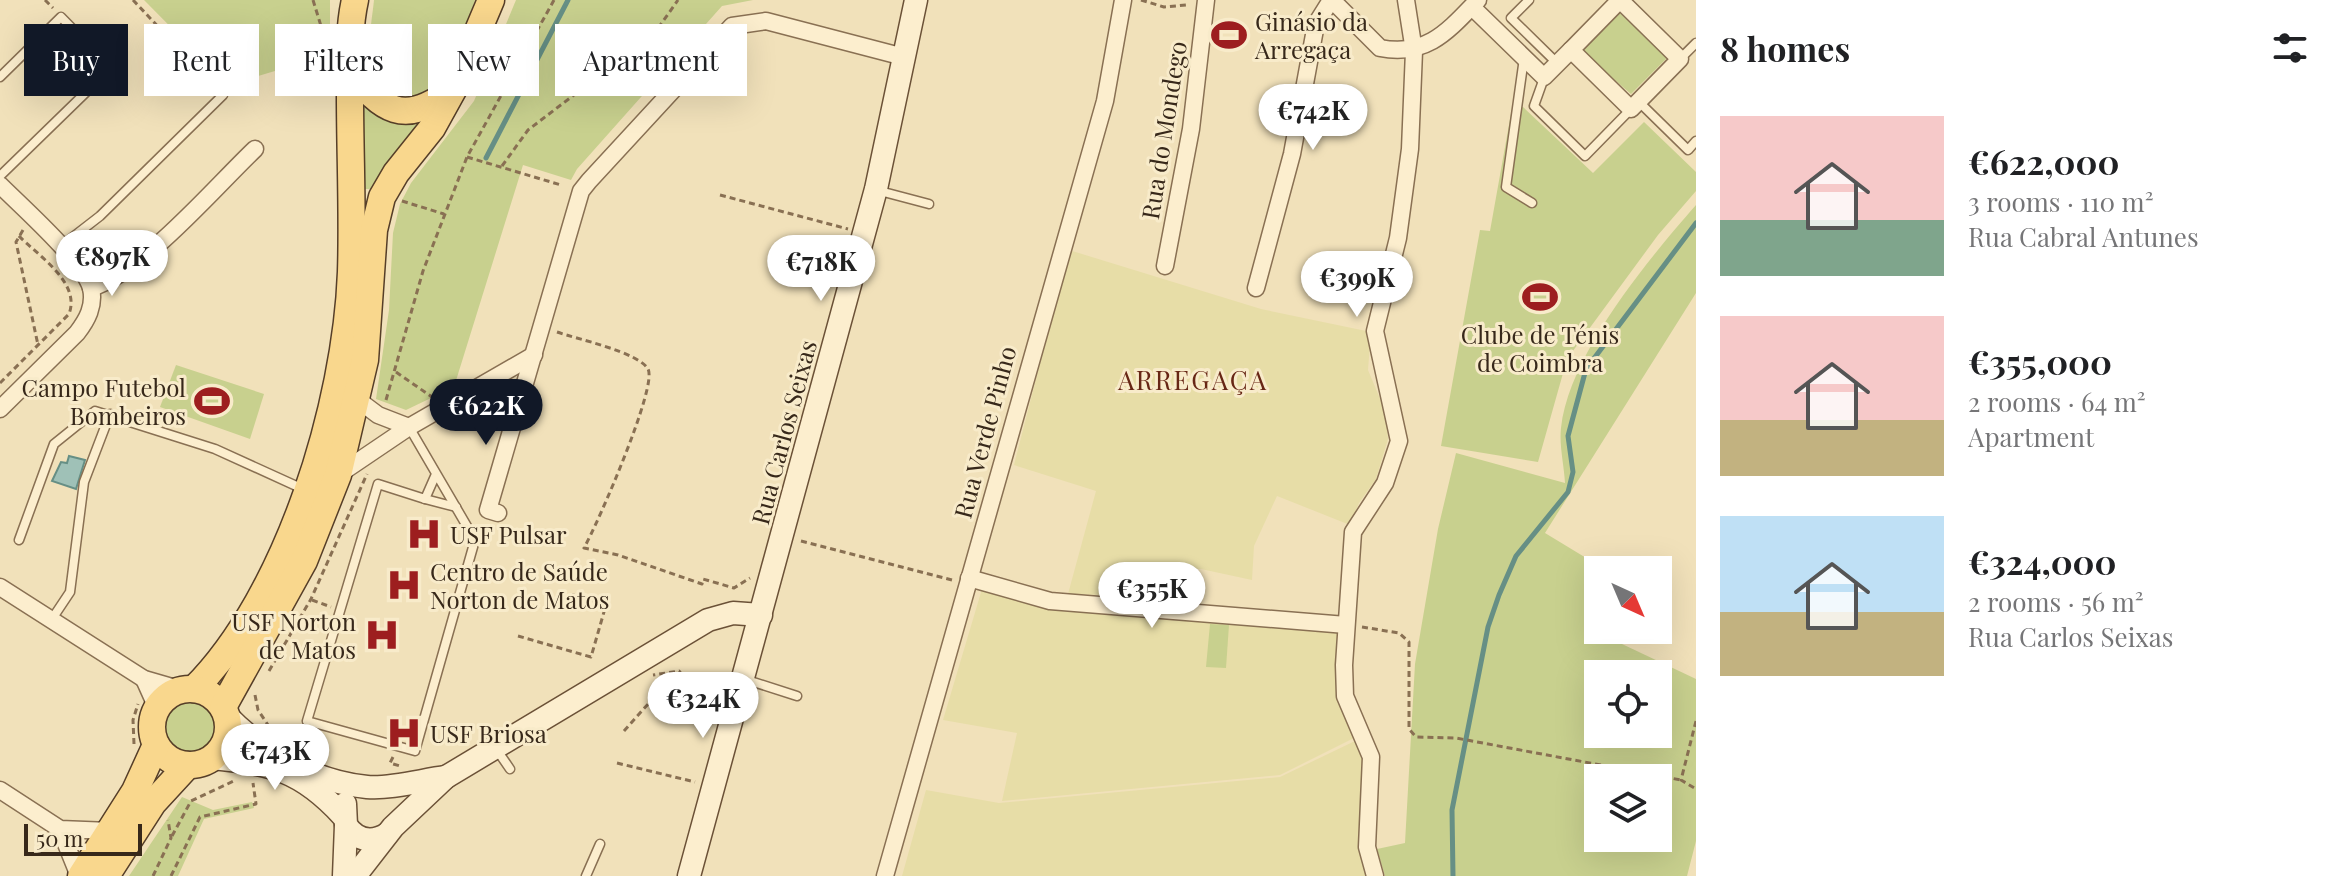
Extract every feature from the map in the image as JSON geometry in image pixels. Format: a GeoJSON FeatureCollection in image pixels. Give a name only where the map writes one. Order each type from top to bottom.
{"type":"FeatureCollection","features":[{"type":"Feature","properties":{"kind":"main road"},"geometry":{"type":"LineString","coordinates":[[353,24],[355,0]]}},
{"type":"Feature","properties":{"kind":"main road"},"geometry":{"type":"LineString","coordinates":[[481,24],[491,0]]}},
{"type":"Feature","properties":{"kind":"main road"},"geometry":{"type":"LineString","coordinates":[[80,876],[135,791],[145,745],[152,733],[149,704],[188,689],[215,667],[247,616],[308,491],[336,390],[351,273],[350,96]]}},
{"type":"Feature","properties":{"kind":"main road"},"geometry":{"type":"LineString","coordinates":[[374,96],[395,111],[427,109],[445,96]]}},
{"type":"Feature","properties":{"kind":"main road"},"geometry":{"type":"LineString","coordinates":[[106,876],[163,790],[226,740],[225,712],[304,561],[338,475],[358,400],[371,308],[374,230],[382,197],[396,173],[432,128],[450,96]]}},
{"type":"Feature","properties":{"kind":"main road"},"geometry":{"type":"LineString","coordinates":[[188,689],[215,698],[225,712]]}},
{"type":"Feature","properties":{"kind":"main road"},"geometry":{"type":"LineString","coordinates":[[145,745],[164,755],[200,762]]}},
{"type":"Feature","properties":{"kind":"street","name":"Rua Carlos Seixas"},"geometry":{"type":"LineString","coordinates":[[689,876],[876,189],[916,0]]}},
{"type":"Feature","properties":{"kind":"street","name":"Rua Verde Pinho"},"geometry":{"type":"LineString","coordinates":[[885,876],[1105,101],[1123,0]]}},
{"type":"Feature","properties":{"kind":"street","name":"Rua do Mondego"},"geometry":{"type":"LineString","coordinates":[[1165,266],[1191,129],[1206,0]]}},
{"type":"Feature","properties":{"kind":"street"},"geometry":{"type":"LineString","coordinates":[[1256,288],[1292,154],[1316,24],[1332,0],[1380,48],[1414,51],[1451,27],[1475,3],[1544,77],[1620,0],[1691,50],[1635,105],[1571,50]]}},
{"type":"Feature","properties":{"kind":"street"},"geometry":{"type":"LineString","coordinates":[[1375,876],[1367,847],[1371,757],[1345,696],[1346,625],[1353,532],[1385,483],[1399,441],[1375,331],[1398,238],[1410,149],[1414,51],[1406,0]]}},
{"type":"Feature","properties":{"kind":"street"},"geometry":{"type":"LineString","coordinates":[[498,513],[488,510],[581,191],[732,26],[766,21],[904,57]]}},
{"type":"Feature","properties":{"kind":"street"},"geometry":{"type":"LineString","coordinates":[[91,288],[112,282],[142,257],[255,149]]}},
{"type":"Feature","properties":{"kind":"street"},"geometry":{"type":"LineString","coordinates":[[0,185],[77,264],[91,288],[92,304],[87,319],[0,409]]}},
{"type":"Feature","properties":{"kind":"street"},"geometry":{"type":"LineString","coordinates":[[338,475],[409,427],[534,355]]}},
{"type":"Feature","properties":{"kind":"street"},"geometry":{"type":"LineString","coordinates":[[358,400],[378,415],[409,427]]}},
{"type":"Feature","properties":{"kind":"street"},"geometry":{"type":"LineString","coordinates":[[968,581],[1050,601],[1346,625]]}},
{"type":"Feature","properties":{"kind":"street"},"geometry":{"type":"LineString","coordinates":[[0,587],[144,679],[188,689]]}},
{"type":"Feature","properties":{"kind":"street"},"geometry":{"type":"LineString","coordinates":[[200,762],[251,762],[287,771],[317,789],[364,840],[390,830],[446,777],[708,620],[733,613],[761,615]]}},
{"type":"Feature","properties":{"kind":"street"},"geometry":{"type":"LineString","coordinates":[[144,679],[149,704]]}},
{"type":"Feature","properties":{"kind":"street"},"geometry":{"type":"LineString","coordinates":[[225,712],[258,744],[279,757],[326,777],[370,786],[388,794],[394,801],[397,818],[355,876]]}},
{"type":"Feature","properties":{"kind":"street"},"geometry":{"type":"LineString","coordinates":[[344,876],[346,801],[370,786],[446,777]]}},
{"type":"Feature","properties":{"kind":"street"},"geometry":{"type":"LineString","coordinates":[[0,790],[60,829],[110,831]]}},
{"type":"Feature","properties":{"kind":"street"},"geometry":{"type":"LineString","coordinates":[[60,829],[80,876]]}},
{"type":"Feature","properties":{"kind":"lane"},"geometry":{"type":"LineString","coordinates":[[1529,0],[1511,18],[1558,63]]}},
{"type":"Feature","properties":{"kind":"lane"},"geometry":{"type":"LineString","coordinates":[[0,77],[61,17],[111,68],[0,176]]}},
{"type":"Feature","properties":{"kind":"lane"},"geometry":{"type":"LineString","coordinates":[[1524,57],[1506,187],[1532,203]]}},
{"type":"Feature","properties":{"kind":"lane"},"geometry":{"type":"LineString","coordinates":[[1544,77],[1534,106],[1585,156],[1635,105],[1688,150],[1696,141]]}},
{"type":"Feature","properties":{"kind":"lane"},"geometry":{"type":"LineString","coordinates":[[60,247],[100,216],[222,96]]}},
{"type":"Feature","properties":{"kind":"lane"},"geometry":{"type":"LineString","coordinates":[[876,189],[929,204]]}},
{"type":"Feature","properties":{"kind":"lane"},"geometry":{"type":"LineString","coordinates":[[19,540],[54,444],[95,411],[215,449],[308,491]]}},
{"type":"Feature","properties":{"kind":"lane"},"geometry":{"type":"LineString","coordinates":[[52,619],[70,592],[84,482],[110,414]]}},
{"type":"Feature","properties":{"kind":"lane"},"geometry":{"type":"LineString","coordinates":[[409,427],[436,474],[456,507],[475,540],[415,751],[307,721],[378,484],[456,507]]}},
{"type":"Feature","properties":{"kind":"lane"},"geometry":{"type":"LineString","coordinates":[[425,499],[436,474]]}},
{"type":"Feature","properties":{"kind":"lane"},"geometry":{"type":"LineString","coordinates":[[744,678],[797,696]]}},
{"type":"Feature","properties":{"kind":"lane"},"geometry":{"type":"LineString","coordinates":[[496,749],[510,769]]}},
{"type":"Feature","properties":{"kind":"lane"},"geometry":{"type":"LineString","coordinates":[[586,876],[600,844]]}},
{"type":"Feature","properties":{"kind":"path"},"geometry":{"type":"LineString","coordinates":[[133,0],[156,24]]}},
{"type":"Feature","properties":{"kind":"path"},"geometry":{"type":"LineString","coordinates":[[313,0],[320,24]]}},
{"type":"Feature","properties":{"kind":"path"},"geometry":{"type":"LineString","coordinates":[[387,398],[423,271],[467,157],[554,0]]}},
{"type":"Feature","properties":{"kind":"path"},"geometry":{"type":"LineString","coordinates":[[502,166],[528,130],[654,34],[678,0]]}},
{"type":"Feature","properties":{"kind":"path"},"geometry":{"type":"LineString","coordinates":[[1141,0],[1164,7],[1186,5]]}},
{"type":"Feature","properties":{"kind":"path"},"geometry":{"type":"LineString","coordinates":[[467,157],[561,185]]}},
{"type":"Feature","properties":{"kind":"path"},"geometry":{"type":"LineString","coordinates":[[720,195],[835,226]]}},
{"type":"Feature","properties":{"kind":"path"},"geometry":{"type":"LineString","coordinates":[[407,200],[445,214]]}},
{"type":"Feature","properties":{"kind":"path"},"geometry":{"type":"LineString","coordinates":[[0,383],[38,345],[69,314],[71,292],[18,235],[16,242],[38,345]]}},
{"type":"Feature","properties":{"kind":"path"},"geometry":{"type":"LineString","coordinates":[[542,327],[638,358],[648,369],[650,378],[640,417],[613,478],[603,513],[584,548],[702,584],[703,579],[734,588],[756,575]]}},
{"type":"Feature","properties":{"kind":"path"},"geometry":{"type":"LineString","coordinates":[[395,372],[445,406]]}},
{"type":"Feature","properties":{"kind":"path"},"geometry":{"type":"LineString","coordinates":[[263,679],[311,599],[372,464]]}},
{"type":"Feature","properties":{"kind":"path"},"geometry":{"type":"LineString","coordinates":[[806,543],[968,581]]}},
{"type":"Feature","properties":{"kind":"path"},"geometry":{"type":"LineString","coordinates":[[518,636],[591,657],[606,605],[570,594]]}},
{"type":"Feature","properties":{"kind":"path"},"geometry":{"type":"LineString","coordinates":[[311,599],[338,610]]}},
{"type":"Feature","properties":{"kind":"path"},"geometry":{"type":"LineString","coordinates":[[1346,625],[1399,633],[1409,642],[1409,729],[1416,737],[1456,738],[1681,780],[1696,789]]}},
{"type":"Feature","properties":{"kind":"path"},"geometry":{"type":"LineString","coordinates":[[624,731],[657,694],[682,675],[679,671],[662,676],[644,674]]}},
{"type":"Feature","properties":{"kind":"path"},"geometry":{"type":"LineString","coordinates":[[256,692],[254,701],[270,728]]}},
{"type":"Feature","properties":{"kind":"path"},"geometry":{"type":"LineString","coordinates":[[145,745],[133,720],[149,704]]}},
{"type":"Feature","properties":{"kind":"path"},"geometry":{"type":"LineString","coordinates":[[1681,780],[1696,721]]}},
{"type":"Feature","properties":{"kind":"path"},"geometry":{"type":"LineString","coordinates":[[617,763],[697,782]]}},
{"type":"Feature","properties":{"kind":"path"},"geometry":{"type":"LineString","coordinates":[[171,876],[200,817],[256,804],[251,773]]}},
{"type":"Feature","properties":{"kind":"path"},"geometry":{"type":"LineString","coordinates":[[153,876],[191,801],[239,779]]}},
{"type":"Feature","properties":{"kind":"path"},"geometry":{"type":"LineString","coordinates":[[166,811],[171,838]]}},
{"type":"Feature","properties":{"kind":"shaded area"},"geometry":{"type":"Polygon","coordinates":[[[1069,250],[1261,309],[1371,332],[1368,370],[1386,413],[1388,439],[1376,479],[1359,503],[1350,525],[1277,496],[1254,546],[1252,580],[1201,569],[1151,569],[1139,596],[1068,594],[1096,491],[1014,465],[1069,250]]]}},
{"type":"Feature","properties":{"kind":"shaded area"},"geometry":{"type":"Polygon","coordinates":[[[982,589],[1339,629],[1356,737],[1280,775],[1002,801],[1017,733],[943,720],[982,589]]]}},
{"type":"Feature","properties":{"kind":"shaded area"},"geometry":{"type":"Polygon","coordinates":[[[1357,740],[1362,757],[1360,848],[1367,876],[902,876],[926,790],[999,803],[1280,777],[1357,740]]]}},
{"type":"Feature","properties":{"kind":"green space"},"geometry":{"type":"Polygon","coordinates":[[[144,0],[330,0],[330,24],[275,24],[275,71],[259,76],[259,24],[168,24],[144,0]]]}},
{"type":"Feature","properties":{"kind":"green space"},"geometry":{"type":"Polygon","coordinates":[[[374,0],[475,0],[467,24],[428,24],[428,92],[418,95],[412,96],[412,24],[372,24],[374,0]]]}},
{"type":"Feature","properties":{"kind":"green space"},"geometry":{"type":"Polygon","coordinates":[[[516,0],[753,0],[722,6],[706,24],[555,24],[555,96],[642,96],[577,169],[571,180],[523,165],[454,387],[406,410],[376,399],[389,310],[393,233],[400,204],[411,183],[476,96],[539,96],[539,24],[506,24],[516,0]]]}},
{"type":"Feature","properties":{"kind":"green space"},"geometry":{"type":"Polygon","coordinates":[[[1619,12],[1667,58],[1631,94],[1581,51],[1619,12]]]}},
{"type":"Feature","properties":{"kind":"green space"},"geometry":{"type":"Polygon","coordinates":[[[359,103],[390,121],[406,124],[425,122],[377,189],[359,189],[359,103]]]}},
{"type":"Feature","properties":{"kind":"green space","name":"Clube de Ténis de Coimbra"},"geometry":{"type":"Polygon","coordinates":[[[1523,107],[1593,173],[1644,122],[1696,172],[1696,191],[1658,235],[1567,359],[1538,462],[1441,446],[1480,230],[1490,231],[1512,108],[1523,107]]]}},
{"type":"Feature","properties":{"kind":"green space"},"geometry":{"type":"Polygon","coordinates":[[[1696,205],[1696,293],[1545,533],[1584,557],[1584,644],[1622,644],[1656,660],[1584,660],[1584,748],[1672,748],[1672,668],[1696,679],[1696,841],[1687,876],[1385,876],[1377,849],[1405,843],[1415,664],[1438,529],[1456,453],[1565,483],[1561,428],[1567,399],[1595,339],[1634,280],[1696,205]]]}},
{"type":"Feature","properties":{"kind":"green space","name":"Campo Futebol Bombeiros"},"geometry":{"type":"Polygon","coordinates":[[[176,365],[264,394],[250,439],[160,407],[176,365]]]}},
{"type":"Feature","properties":{"kind":"green space"},"geometry":{"type":"Polygon","coordinates":[[[1210,624],[1229,625],[1226,668],[1206,667],[1210,624]]]}},
{"type":"Feature","properties":{"kind":"green space"},"geometry":{"type":"Polygon","coordinates":[[[190,701],[208,709],[216,727],[208,745],[190,753],[172,745],[164,727],[172,709],[190,701]]]}},
{"type":"Feature","properties":{"kind":"green space"},"geometry":{"type":"Polygon","coordinates":[[[182,797],[213,810],[252,802],[254,808],[204,819],[178,876],[129,876],[182,797]]]}},
{"type":"Feature","properties":{"kind":"water"},"geometry":{"type":"Polygon","coordinates":[[[69,456],[85,460],[76,489],[52,481],[61,462],[67,463],[69,456]]]}},
{"type":"Feature","properties":{"kind":"waterway"},"geometry":{"type":"LineString","coordinates":[[486,158],[568,0]]}},
{"type":"Feature","properties":{"kind":"waterway"},"geometry":{"type":"LineString","coordinates":[[1453,876],[1452,810],[1488,627],[1499,595],[1516,556],[1568,492],[1573,472],[1568,436],[1586,369],[1696,223]]}},
{"type":"Feature","properties":{"kind":"place","name":"Ginásio da Arregaça"},"geometry":{"type":"Point","coordinates":[1229,35]}},
{"type":"Feature","properties":{"kind":"place","name":"Clube de Ténis de Coimbra"},"geometry":{"type":"Point","coordinates":[1540,297]}},
{"type":"Feature","properties":{"kind":"place","name":"Campo Futebol Bombeiros"},"geometry":{"type":"Point","coordinates":[212,401]}},
{"type":"Feature","properties":{"kind":"place","name":"USF Pulsar"},"geometry":{"type":"Point","coordinates":[424,534]}},
{"type":"Feature","properties":{"kind":"place","name":"Centro de Saúde Norton de Matos"},"geometry":{"type":"Point","coordinates":[404,585]}},
{"type":"Feature","properties":{"kind":"place","name":"USF Norton de Matos"},"geometry":{"type":"Point","coordinates":[382,635]}},
{"type":"Feature","properties":{"kind":"place","name":"USF Briosa"},"geometry":{"type":"Point","coordinates":[404,733]}},
{"type":"Feature","properties":{"kind":"district","name":"ARREGAÇA"},"geometry":{"type":"Point","coordinates":[1193,379]}}]}
